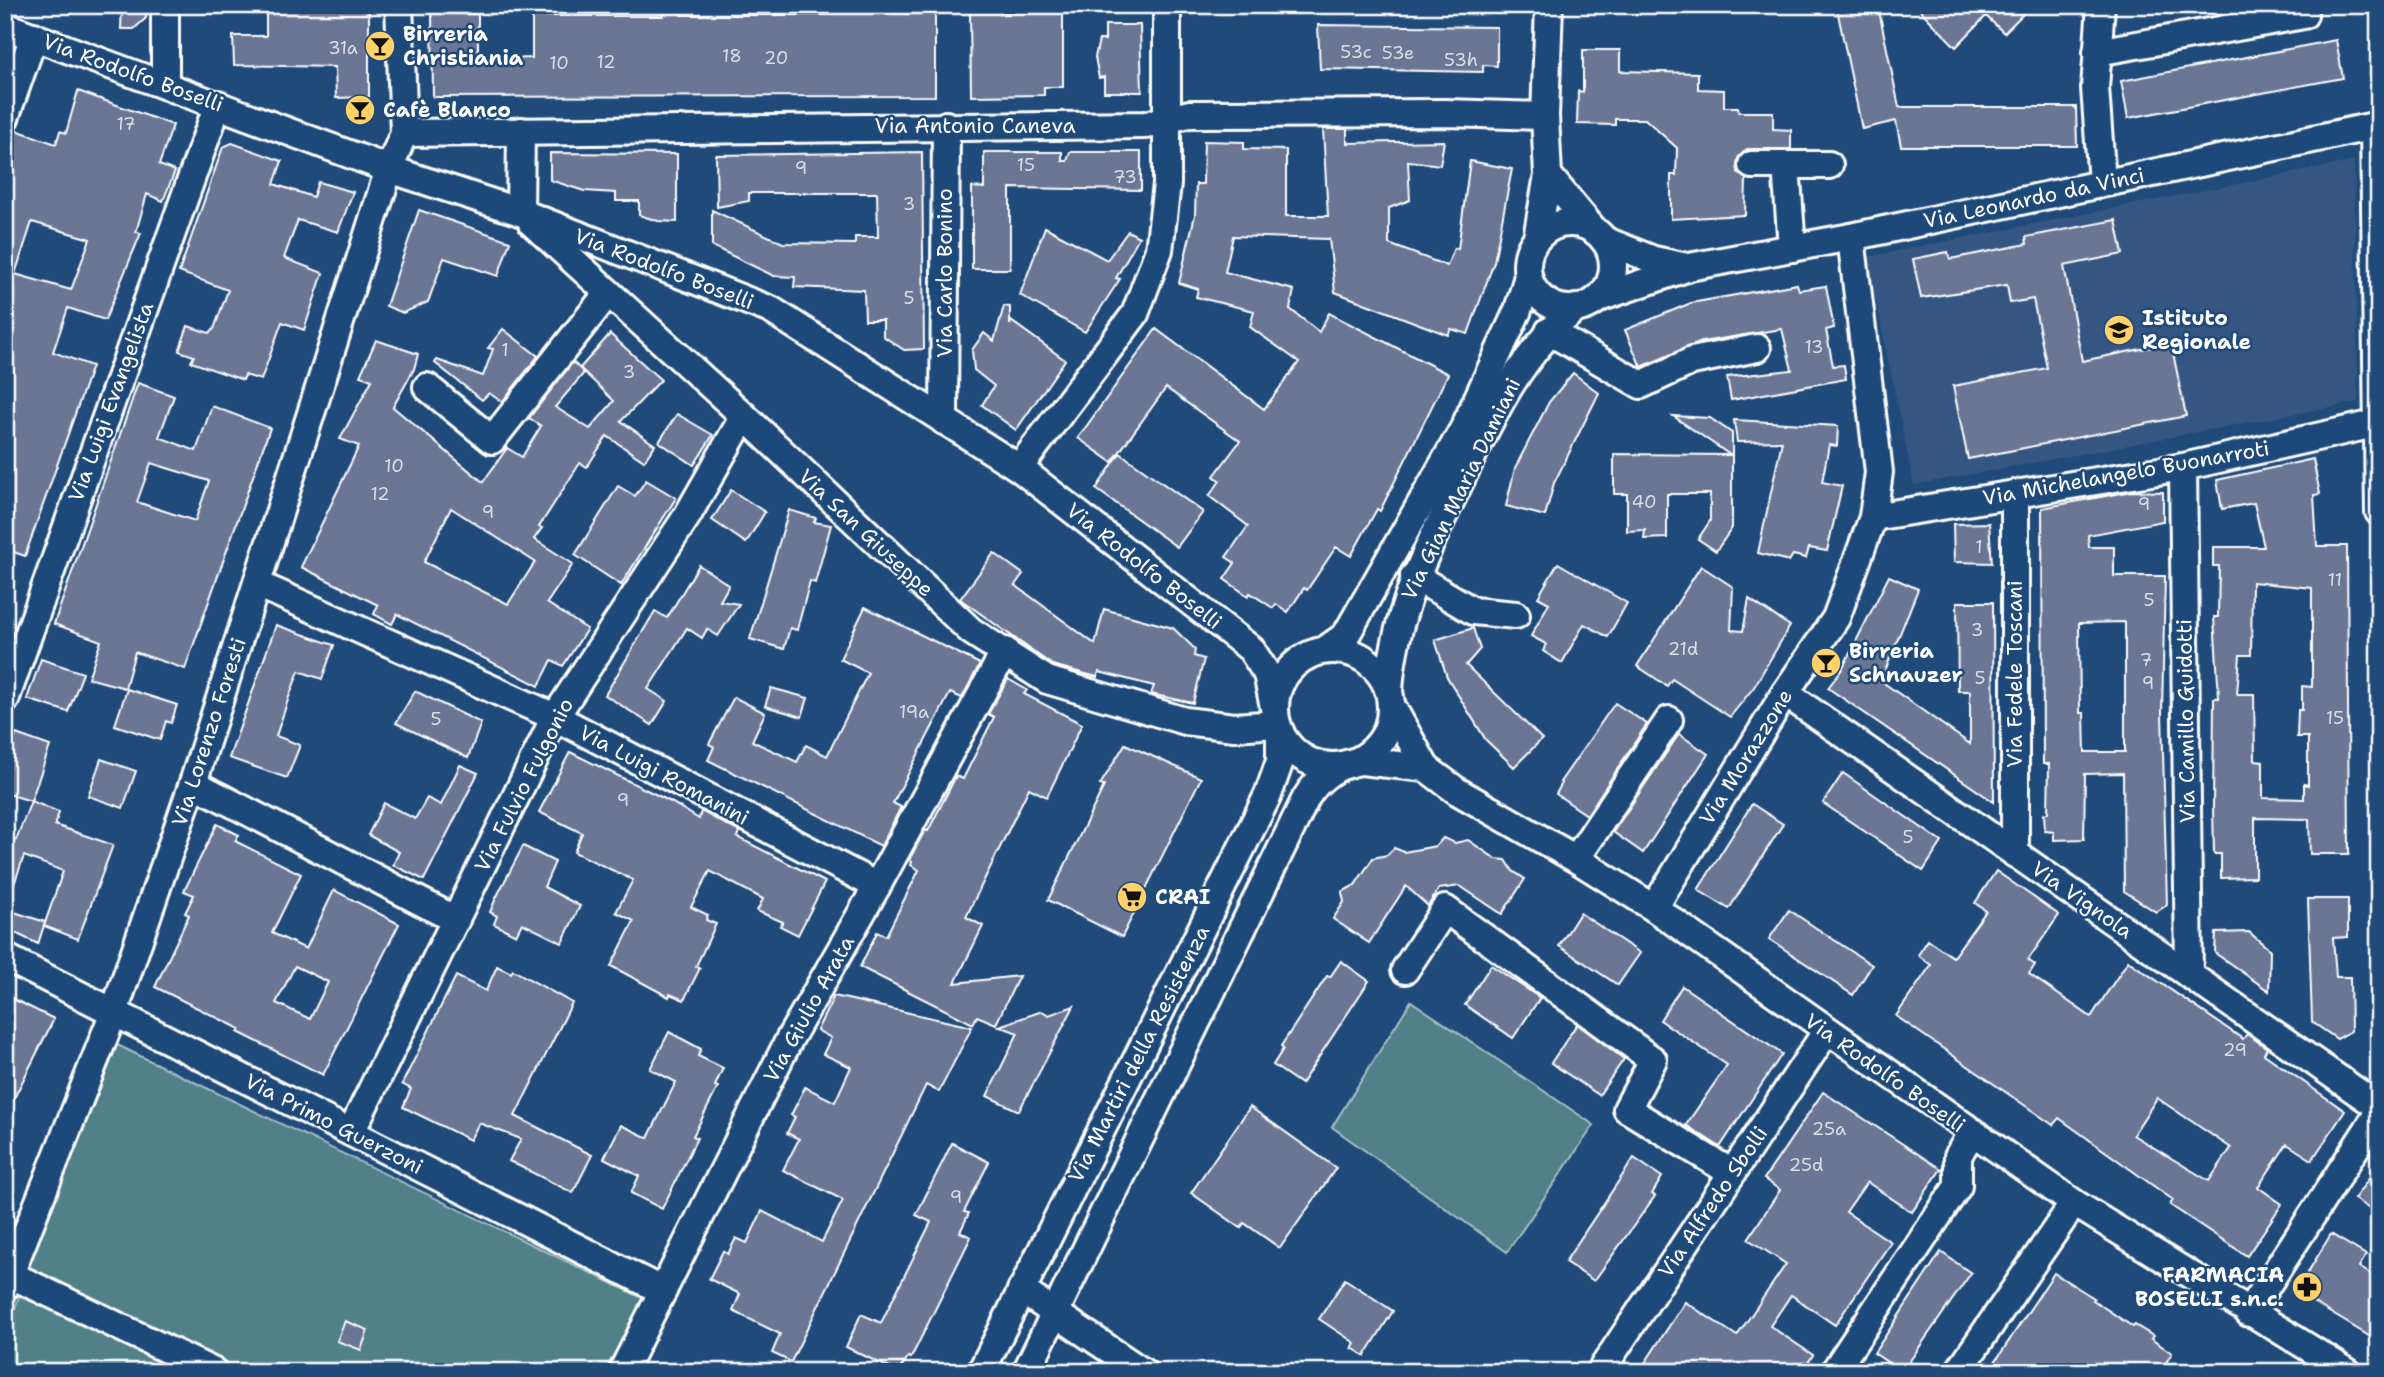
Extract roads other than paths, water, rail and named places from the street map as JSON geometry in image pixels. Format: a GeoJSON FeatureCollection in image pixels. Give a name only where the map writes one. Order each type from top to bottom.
{"type":"FeatureCollection","features":[{"type":"Feature","properties":{"kind":"street"},"geometry":{"type":"LineString","coordinates":[[165,5],[165,85]]}},
{"type":"Feature","properties":{"kind":"street"},"geometry":{"type":"LineString","coordinates":[[399,5],[404,133]]}},
{"type":"Feature","properties":{"kind":"street"},"geometry":{"type":"LineString","coordinates":[[1019,468],[1135,314],[1159,250],[1167,184],[1167,5]]}},
{"type":"Feature","properties":{"kind":"street","name":"Via Gian Maria Damiani"},"geometry":{"type":"LineString","coordinates":[[1320,651],[1346,635],[1464,428],[1518,310],[1528,276],[1528,256],[1537,238],[1548,175],[1545,116],[1549,5]]}},
{"type":"Feature","properties":{"kind":"street"},"geometry":{"type":"LineString","coordinates":[[2101,5],[2095,88],[2102,183]]}},
{"type":"Feature","properties":{"kind":"street"},"geometry":{"type":"LineString","coordinates":[[2097,52],[2304,15],[2302,5]]}},
{"type":"Feature","properties":{"kind":"street","name":"Via Rodolfo Boselli"},"geometry":{"type":"LineString","coordinates":[[5,26],[389,169],[520,212],[771,310],[1019,468],[1251,649],[1267,674],[1277,722]]}},
{"type":"Feature","properties":{"kind":"street"},"geometry":{"type":"LineString","coordinates":[[5,118],[34,36]]}},
{"type":"Feature","properties":{"kind":"street","name":"Via Luigi Evangelista"},"geometry":{"type":"LineString","coordinates":[[5,700],[218,104]]}},
{"type":"Feature","properties":{"kind":"street","name":"Via Antonio Caneva"},"geometry":{"type":"LineString","coordinates":[[404,133],[946,125],[1146,125],[1189,114],[1446,113],[1545,116]]}},
{"type":"Feature","properties":{"kind":"street","name":"Via Carlo Bonino"},"geometry":{"type":"LineString","coordinates":[[944,421],[946,125]]}},
{"type":"Feature","properties":{"kind":"street"},"geometry":{"type":"LineString","coordinates":[[2376,126],[2379,512]]}},
{"type":"Feature","properties":{"kind":"street","name":"Via Leonardo da Vinci"},"geometry":{"type":"LineString","coordinates":[[1587,303],[1689,267],[1851,237],[2376,126]]}},
{"type":"Feature","properties":{"kind":"street"},"geometry":{"type":"LineString","coordinates":[[520,212],[521,131]]}},
{"type":"Feature","properties":{"kind":"street","name":"Via Lorenzo Foresti"},"geometry":{"type":"LineString","coordinates":[[7,1277],[114,1012],[193,783],[389,169],[404,133]]}},
{"type":"Feature","properties":{"kind":"street"},"geometry":{"type":"LineString","coordinates":[[1752,165],[1829,165]]}},
{"type":"Feature","properties":{"kind":"street"},"geometry":{"type":"LineString","coordinates":[[1786,165],[1792,248]]}},
{"type":"Feature","properties":{"kind":"street","name":"Via Gian Maria Damiani"},"geometry":{"type":"LineString","coordinates":[[1390,698],[1391,657],[1414,576],[1497,404],[1524,361],[1549,331],[1607,289],[1613,270],[1610,250],[1548,175]]}},
{"type":"Feature","properties":{"kind":"street","name":"Via San Giuseppe"},"geometry":{"type":"LineString","coordinates":[[520,212],[744,416],[971,631],[1047,681],[1185,721],[1234,727],[1277,722]]}},
{"type":"Feature","properties":{"kind":"street"},"geometry":{"type":"LineString","coordinates":[[1537,238],[1562,223],[1572,223],[1599,234]]}},
{"type":"Feature","properties":{"kind":"street","name":"Via Leonardo da Vinci"},"geometry":{"type":"LineString","coordinates":[[1599,234],[1654,260],[1689,267]]}},
{"type":"Feature","properties":{"kind":"street","name":"Via Morazzone"},"geometry":{"type":"LineString","coordinates":[[1654,908],[1785,693],[1836,618],[1873,517],[1879,472],[1851,237]]}},
{"type":"Feature","properties":{"kind":"street"},"geometry":{"type":"LineString","coordinates":[[1528,276],[1531,286],[1545,301],[1564,309],[1587,303]]}},
{"type":"Feature","properties":{"kind":"street"},"geometry":{"type":"LineString","coordinates":[[427,387],[492,440],[608,293]]}},
{"type":"Feature","properties":{"kind":"street"},"geometry":{"type":"LineString","coordinates":[[1549,331],[1641,385],[1692,361],[1757,348]]}},
{"type":"Feature","properties":{"kind":"street","name":"Via Fulvio Fulgonio"},"geometry":{"type":"LineString","coordinates":[[351,1132],[555,717],[687,516],[744,416]]}},
{"type":"Feature","properties":{"kind":"street","name":"Via Michelangelo Buonarroti"},"geometry":{"type":"LineString","coordinates":[[1873,517],[2183,467],[2378,423]]}},
{"type":"Feature","properties":{"kind":"street","name":"Via Camillo Guidotti"},"geometry":{"type":"LineString","coordinates":[[2183,467],[2189,975]]}},
{"type":"Feature","properties":{"kind":"street","name":"Via Fedele Toscani"},"geometry":{"type":"LineString","coordinates":[[2015,495],[2015,854]]}},
{"type":"Feature","properties":{"kind":"street"},"geometry":{"type":"LineString","coordinates":[[1414,576],[1473,611],[1516,614]]}},
{"type":"Feature","properties":{"kind":"street","name":"Via Luigi Romanini"},"geometry":{"type":"LineString","coordinates":[[257,584],[555,717],[877,886]]}},
{"type":"Feature","properties":{"kind":"street"},"geometry":{"type":"LineString","coordinates":[[1251,649],[1293,654],[1339,650],[1365,659],[1384,679],[1390,698],[1386,732],[1379,743],[1353,762]]}},
{"type":"Feature","properties":{"kind":"street","name":"Via Giulio Arata"},"geometry":{"type":"LineString","coordinates":[[622,1372],[790,1038],[877,886],[1005,651]]}},
{"type":"Feature","properties":{"kind":"street"},"geometry":{"type":"LineString","coordinates":[[1320,651],[1300,660],[1282,680],[1277,722],[1296,752],[1307,760],[1332,766],[1353,762],[1426,768]]}},
{"type":"Feature","properties":{"kind":"street","name":"Via Vignola"},"geometry":{"type":"LineString","coordinates":[[1785,693],[2379,1109]]}},
{"type":"Feature","properties":{"kind":"street","name":"Via Rodolfo Boselli"},"geometry":{"type":"LineString","coordinates":[[1390,698],[1426,768],[1457,791],[1576,859],[1654,908],[1826,1032],[2074,1203],[2348,1372]]}},
{"type":"Feature","properties":{"kind":"street"},"geometry":{"type":"LineString","coordinates":[[1576,859],[1669,720]]}},
{"type":"Feature","properties":{"kind":"street","name":"Via Martiri della Resistenza"},"geometry":{"type":"LineString","coordinates":[[981,1372],[1273,783],[1282,750],[1277,722]]}},
{"type":"Feature","properties":{"kind":"street","name":"Via Martiri della Resistenza"},"geometry":{"type":"LineString","coordinates":[[1026,1372],[1306,797],[1314,785],[1328,774],[1353,762]]}},
{"type":"Feature","properties":{"kind":"street"},"geometry":{"type":"LineString","coordinates":[[193,783],[456,920]]}},
{"type":"Feature","properties":{"kind":"street"},"geometry":{"type":"LineString","coordinates":[[1405,970],[1445,909],[1653,1059],[1627,1109],[1732,1173]]}},
{"type":"Feature","properties":{"kind":"street","name":"Via Primo Guerzoni"},"geometry":{"type":"LineString","coordinates":[[5,957],[663,1291]]}},
{"type":"Feature","properties":{"kind":"street","name":"Via Alfredo Sbolli"},"geometry":{"type":"LineString","coordinates":[[1600,1372],[1826,1032]]}},
{"type":"Feature","properties":{"kind":"street"},"geometry":{"type":"LineString","coordinates":[[1132,1067],[1166,1084]]}},
{"type":"Feature","properties":{"kind":"street"},"geometry":{"type":"LineString","coordinates":[[2249,1313],[2379,1109]]}},
{"type":"Feature","properties":{"kind":"street"},"geometry":{"type":"LineString","coordinates":[[1834,1372],[1958,1186],[1958,1156],[1971,1133]]}},
{"type":"Feature","properties":{"kind":"street"},"geometry":{"type":"LineString","coordinates":[[1958,1372],[2074,1203]]}},
{"type":"Feature","properties":{"kind":"street"},"geometry":{"type":"LineString","coordinates":[[7,1277],[214,1372]]}},
{"type":"Feature","properties":{"kind":"street"},"geometry":{"type":"LineString","coordinates":[[1021,1290],[1143,1372]]}},
{"type":"Feature","properties":{"kind":"place","name":"Birreria Christiania"},"geometry":{"type":"Point","coordinates":[380,46]}},
{"type":"Feature","properties":{"kind":"place","name":"Cafè Blanco"},"geometry":{"type":"Point","coordinates":[360,110]}},
{"type":"Feature","properties":{"kind":"place","name":"Istituto Regionale"},"geometry":{"type":"Point","coordinates":[2119,330]}},
{"type":"Feature","properties":{"kind":"place","name":"Birreria Schnauzer"},"geometry":{"type":"Point","coordinates":[1826,663]}},
{"type":"Feature","properties":{"kind":"place","name":"CRAI"},"geometry":{"type":"Point","coordinates":[1132,897]}},
{"type":"Feature","properties":{"kind":"place","name":"FARMACIA BOSELLI s.n.c."},"geometry":{"type":"Point","coordinates":[2307,1287]}}]}
